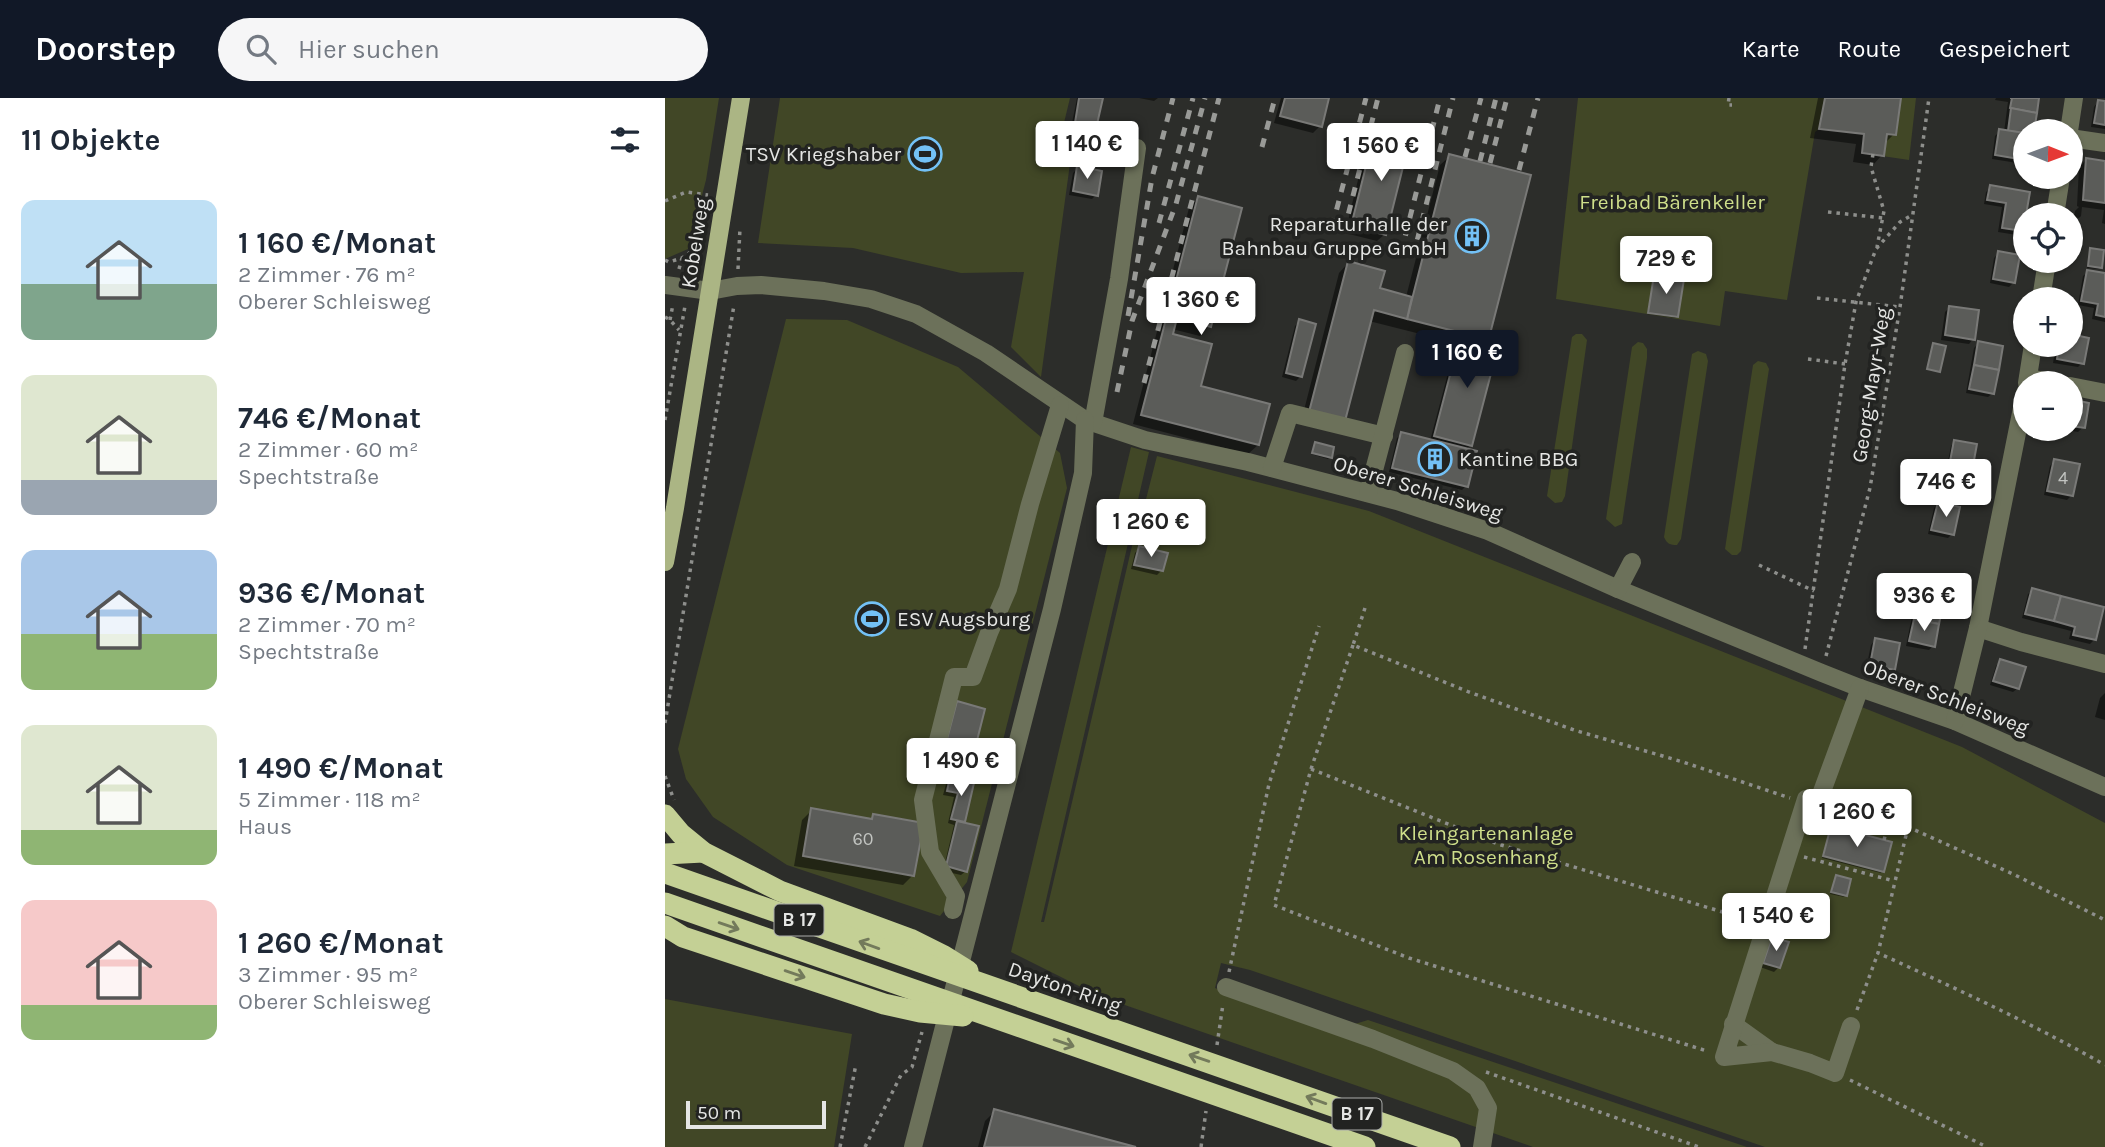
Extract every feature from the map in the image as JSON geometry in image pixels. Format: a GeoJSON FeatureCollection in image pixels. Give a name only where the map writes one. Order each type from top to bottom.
{"type":"FeatureCollection","features":[{"type":"Feature","properties":{"kind":"highway"},"geometry":{"type":"LineString","coordinates":[[669,811],[681,834],[703,852],[780,891],[910,939],[944,956],[996,989]]}},
{"type":"Feature","properties":{"kind":"highway"},"geometry":{"type":"LineString","coordinates":[[665,854],[703,852]]}},
{"type":"Feature","properties":{"kind":"highway","name":"Dayton-Ring"},"geometry":{"type":"LineString","coordinates":[[665,873],[1450,1147]]}},
{"type":"Feature","properties":{"kind":"highway","name":"B 17"},"geometry":{"type":"LineString","coordinates":[[665,903],[1366,1147]]}},
{"type":"Feature","properties":{"kind":"highway"},"geometry":{"type":"LineString","coordinates":[[671,935],[884,1004],[921,1012],[1000,1020]]}},
{"type":"Feature","properties":{"kind":"main road","name":"Kobelweg"},"geometry":{"type":"LineString","coordinates":[[665,562],[741,98]]}},
{"type":"Feature","properties":{"kind":"street"},"geometry":{"type":"LineString","coordinates":[[2071,119],[2074,98]]}},
{"type":"Feature","properties":{"kind":"street"},"geometry":{"type":"LineString","coordinates":[[2083,140],[2105,143]]}},
{"type":"Feature","properties":{"kind":"street"},"geometry":{"type":"LineString","coordinates":[[913,1147],[1052,609],[1080,487],[1089,421],[1119,279],[1137,148]]}},
{"type":"Feature","properties":{"kind":"street","name":"Oberer Schleisweg"},"geometry":{"type":"LineString","coordinates":[[665,285],[711,291],[761,285],[824,291],[871,299],[916,314],[986,353],[1060,405],[1089,421],[1145,440],[1272,468],[1368,493],[1488,531],[1618,589],[1860,688],[1955,721],[2105,787]]}},
{"type":"Feature","properties":{"kind":"street"},"geometry":{"type":"LineString","coordinates":[[1368,493],[1405,353]]}},
{"type":"Feature","properties":{"kind":"street"},"geometry":{"type":"LineString","coordinates":[[2083,389],[2105,393]]}},
{"type":"Feature","properties":{"kind":"street"},"geometry":{"type":"LineString","coordinates":[[953,910],[956,896],[930,852],[923,800],[954,677],[973,677],[1008,589],[1060,405]]}},
{"type":"Feature","properties":{"kind":"street"},"geometry":{"type":"LineString","coordinates":[[1272,468],[1290,413],[1384,436]]}},
{"type":"Feature","properties":{"kind":"street"},"geometry":{"type":"LineString","coordinates":[[1955,721],[1978,628],[2015,441]]}},
{"type":"Feature","properties":{"kind":"street"},"geometry":{"type":"LineString","coordinates":[[1618,589],[1632,562]]}},
{"type":"Feature","properties":{"kind":"street"},"geometry":{"type":"LineString","coordinates":[[1978,628],[2105,664]]}},
{"type":"Feature","properties":{"kind":"street"},"geometry":{"type":"LineString","coordinates":[[1772,1052],[1724,1057],[1788,853],[1813,798],[1847,748],[1860,688]]}},
{"type":"Feature","properties":{"kind":"street"},"geometry":{"type":"LineString","coordinates":[[1226,987],[1373,1039],[1453,1071],[1477,1088],[1488,1108],[1482,1147]]}},
{"type":"Feature","properties":{"kind":"street"},"geometry":{"type":"LineString","coordinates":[[1733,1024],[1772,1052],[1835,1073],[1851,1026]]}},
{"type":"Feature","properties":{"kind":"path"},"geometry":{"type":"LineString","coordinates":[[1729,98],[1728,105],[1733,106]]}},
{"type":"Feature","properties":{"kind":"path","name":"Georg-Mayr-Weg"},"geometry":{"type":"LineString","coordinates":[[1822,673],[1870,488],[1900,307],[1929,98]]}},
{"type":"Feature","properties":{"kind":"path"},"geometry":{"type":"LineString","coordinates":[[1802,665],[1856,302],[1876,249],[1884,211],[1871,166],[1873,154]]}},
{"type":"Feature","properties":{"kind":"path"},"geometry":{"type":"LineString","coordinates":[[665,201],[686,192],[708,195]]}},
{"type":"Feature","properties":{"kind":"path"},"geometry":{"type":"LineString","coordinates":[[1828,212],[1883,218]]}},
{"type":"Feature","properties":{"kind":"path"},"geometry":{"type":"LineString","coordinates":[[1876,249],[1900,222],[1913,214]]}},
{"type":"Feature","properties":{"kind":"path","name":"Kobelweg"},"geometry":{"type":"LineString","coordinates":[[665,260],[682,258],[698,244]]}},
{"type":"Feature","properties":{"kind":"path"},"geometry":{"type":"LineString","coordinates":[[665,723],[737,286]]}},
{"type":"Feature","properties":{"kind":"path"},"geometry":{"type":"LineString","coordinates":[[665,420],[688,289]]}},
{"type":"Feature","properties":{"kind":"path"},"geometry":{"type":"LineString","coordinates":[[1817,298],[1900,307]]}},
{"type":"Feature","properties":{"kind":"path"},"geometry":{"type":"LineString","coordinates":[[665,317],[680,331]]}},
{"type":"Feature","properties":{"kind":"path"},"geometry":{"type":"LineString","coordinates":[[1808,359],[1845,364]]}},
{"type":"Feature","properties":{"kind":"path"},"geometry":{"type":"LineString","coordinates":[[1759,565],[1814,591]]}},
{"type":"Feature","properties":{"kind":"path"},"geometry":{"type":"LineString","coordinates":[[1365,608],[1311,769],[1274,905],[1409,958],[1724,1057]]}},
{"type":"Feature","properties":{"kind":"path"},"geometry":{"type":"LineString","coordinates":[[1226,987],[1269,784],[1319,626]]}},
{"type":"Feature","properties":{"kind":"path"},"geometry":{"type":"LineString","coordinates":[[1353,645],[1469,692],[1574,730],[1683,762],[1787,798],[1813,798],[1908,827],[2013,874],[2105,920]]}},
{"type":"Feature","properties":{"kind":"path"},"geometry":{"type":"LineString","coordinates":[[1311,769],[1498,844],[1765,925]]}},
{"type":"Feature","properties":{"kind":"path"},"geometry":{"type":"LineString","coordinates":[[665,776],[674,797],[669,811]]}},
{"type":"Feature","properties":{"kind":"path"},"geometry":{"type":"LineString","coordinates":[[1884,840],[1889,821]]}},
{"type":"Feature","properties":{"kind":"path"},"geometry":{"type":"LineString","coordinates":[[1851,1026],[1878,953],[1908,827]]}},
{"type":"Feature","properties":{"kind":"path"},"geometry":{"type":"LineString","coordinates":[[1788,853],[1895,882]]}},
{"type":"Feature","properties":{"kind":"path"},"geometry":{"type":"LineString","coordinates":[[1878,953],[1969,994],[2105,1065]]}},
{"type":"Feature","properties":{"kind":"path"},"geometry":{"type":"LineString","coordinates":[[840,1147],[856,1064]]}},
{"type":"Feature","properties":{"kind":"path"},"geometry":{"type":"LineString","coordinates":[[865,1147],[901,1075],[912,1067]]}},
{"type":"Feature","properties":{"kind":"path"},"geometry":{"type":"LineString","coordinates":[[1453,1071],[1471,1069],[1489,1073],[1699,1147]]}},
{"type":"Feature","properties":{"kind":"path"},"geometry":{"type":"LineString","coordinates":[[1835,1073],[1987,1147]]}},
{"type":"Feature","properties":{"kind":"green space"},"geometry":{"type":"Polygon","coordinates":[[[665,98],[719,98],[706,180],[688,249],[665,259],[665,98]]]}},
{"type":"Feature","properties":{"kind":"green space","name":"TSV Kriegshaber"},"geometry":{"type":"Polygon","coordinates":[[[780,98],[1070,98],[1063,127],[1074,134],[1041,377],[1011,347],[1024,272],[961,273],[853,248],[758,243],[780,98]]]}},
{"type":"Feature","properties":{"kind":"green space","name":"Freibad Bärenkeller"},"geometry":{"type":"Polygon","coordinates":[[[1578,98],[1916,98],[1909,160],[1862,153],[1864,134],[1819,129],[1815,132],[1787,300],[1725,291],[1720,326],[1556,299],[1578,98]]]}},
{"type":"Feature","properties":{"kind":"green space","name":"ESV Augsburg"},"geometry":{"type":"Polygon","coordinates":[[[786,319],[847,320],[958,367],[1060,453],[1067,488],[967,882],[940,916],[787,865],[713,817],[686,779],[678,749],[786,319]]]}},
{"type":"Feature","properties":{"kind":"green space"},"geometry":{"type":"Polygon","coordinates":[[[1582,334],[1587,340],[1565,496],[1562,502],[1555,503],[1547,496],[1572,337],[1582,334]]]}},
{"type":"Feature","properties":{"kind":"green space"},"geometry":{"type":"Polygon","coordinates":[[[1638,342],[1643,343],[1647,349],[1647,358],[1622,524],[1615,527],[1606,519],[1632,347],[1638,342]]]}},
{"type":"Feature","properties":{"kind":"green space"},"geometry":{"type":"Polygon","coordinates":[[[1698,351],[1706,354],[1708,361],[1681,539],[1677,545],[1672,545],[1664,537],[1692,354],[1698,351]]]}},
{"type":"Feature","properties":{"kind":"green space"},"geometry":{"type":"Polygon","coordinates":[[[1758,361],[1766,363],[1769,369],[1741,551],[1732,555],[1725,549],[1753,365],[1758,361]]]}},
{"type":"Feature","properties":{"kind":"green space","name":"Kleingartenanlage Am Rosenhang"},"geometry":{"type":"Polygon","coordinates":[[[1131,447],[1149,452],[1041,922],[1044,922],[1139,516],[1189,527],[1143,511],[1157,456],[1369,511],[1962,747],[2105,823],[2105,1147],[1765,1147],[1250,970],[1221,963],[1215,988],[1332,1031],[1368,1020],[1747,1147],[1533,1147],[1099,996],[1011,952],[1131,447]]]}},
{"type":"Feature","properties":{"kind":"green space"},"geometry":{"type":"Polygon","coordinates":[[[665,999],[852,1034],[834,1147],[665,1147],[665,999]]]}},
{"type":"Feature","properties":{"kind":"building"},"geometry":{"type":"Polygon","coordinates":[[[1079,98],[1103,98],[1095,133],[1074,129],[1079,98]]]}},
{"type":"Feature","properties":{"kind":"building"},"geometry":{"type":"Polygon","coordinates":[[[1285,98],[1329,98],[1322,127],[1280,116],[1285,98]]]}},
{"type":"Feature","properties":{"kind":"building"},"geometry":{"type":"Polygon","coordinates":[[[1825,98],[1901,98],[1896,135],[1887,134],[1884,156],[1862,153],[1864,134],[1819,129],[1825,98]]]}},
{"type":"Feature","properties":{"kind":"building"},"geometry":{"type":"Polygon","coordinates":[[[2012,98],[2039,98],[2037,113],[2010,108],[2012,98]]]}},
{"type":"Feature","properties":{"kind":"building"},"geometry":{"type":"Polygon","coordinates":[[[2098,100],[2105,101],[2105,125],[2094,123],[2098,100]]]}},
{"type":"Feature","properties":{"kind":"building"},"geometry":{"type":"Polygon","coordinates":[[[2011,108],[2037,113],[2036,119],[2013,119],[2013,132],[2008,131],[2011,108]]]}},
{"type":"Feature","properties":{"kind":"building"},"geometry":{"type":"Polygon","coordinates":[[[1999,129],[2013,131],[2013,158],[1995,155],[1999,129]]]}},
{"type":"Feature","properties":{"kind":"building"},"geometry":{"type":"Polygon","coordinates":[[[1375,130],[1410,139],[1386,235],[1351,226],[1375,130]]]}},
{"type":"Feature","properties":{"kind":"building","name":"Reparaturhalle der Bahnbau Gruppe GmbH"},"geometry":{"type":"Polygon","coordinates":[[[1449,154],[1531,175],[1489,338],[1407,319],[1449,154]]]}},
{"type":"Feature","properties":{"kind":"building"},"geometry":{"type":"Polygon","coordinates":[[[2086,158],[2105,161],[2105,203],[2083,200],[2086,158]]]}},
{"type":"Feature","properties":{"kind":"building"},"geometry":{"type":"Polygon","coordinates":[[[1077,166],[1102,171],[1098,196],[1073,191],[1077,166]]]}},
{"type":"Feature","properties":{"kind":"building"},"geometry":{"type":"Polygon","coordinates":[[[1990,185],[2030,192],[2028,203],[2013,203],[2013,230],[2002,228],[2006,203],[1987,200],[1990,185]]]}},
{"type":"Feature","properties":{"kind":"building"},"geometry":{"type":"Polygon","coordinates":[[[1198,196],[1242,208],[1211,327],[1177,318],[1173,334],[1212,344],[1201,386],[1270,404],[1259,445],[1141,415],[1198,196]]]}},
{"type":"Feature","properties":{"kind":"building"},"geometry":{"type":"Polygon","coordinates":[[[2090,248],[2104,250],[2102,268],[2088,266],[2090,248]]]}},
{"type":"Feature","properties":{"kind":"building"},"geometry":{"type":"Polygon","coordinates":[[[1998,251],[2013,254],[2013,273],[2017,273],[2015,283],[1993,279],[1998,251]]]}},
{"type":"Feature","properties":{"kind":"building"},"geometry":{"type":"Polygon","coordinates":[[[1348,261],[1385,271],[1380,288],[1412,297],[1407,319],[1374,310],[1345,421],[1309,412],[1348,261]]]}},
{"type":"Feature","properties":{"kind":"building"},"geometry":{"type":"Polygon","coordinates":[[[2087,270],[2105,273],[2105,317],[2096,315],[2098,304],[2083,301],[2087,270]]]}},
{"type":"Feature","properties":{"kind":"building"},"geometry":{"type":"Polygon","coordinates":[[[1654,275],[1684,279],[1678,317],[1648,313],[1654,275]]]}},
{"type":"Feature","properties":{"kind":"building"},"geometry":{"type":"Polygon","coordinates":[[[1949,306],[1979,310],[1975,340],[1945,335],[1949,306]]]}},
{"type":"Feature","properties":{"kind":"building"},"geometry":{"type":"Polygon","coordinates":[[[1299,319],[1316,324],[1302,377],[1286,373],[1299,319]]]}},
{"type":"Feature","properties":{"kind":"building"},"geometry":{"type":"Polygon","coordinates":[[[1461,333],[1499,343],[1472,446],[1434,436],[1461,333]]]}},
{"type":"Feature","properties":{"kind":"building"},"geometry":{"type":"Polygon","coordinates":[[[2083,337],[2089,338],[2084,364],[2057,359],[2083,357],[2083,337]]]}},
{"type":"Feature","properties":{"kind":"building"},"geometry":{"type":"Polygon","coordinates":[[[1978,341],[2003,346],[1999,370],[1974,365],[1978,341]]]}},
{"type":"Feature","properties":{"kind":"building"},"geometry":{"type":"Polygon","coordinates":[[[1933,343],[1946,346],[1940,372],[1927,369],[1933,343]]]}},
{"type":"Feature","properties":{"kind":"building"},"geometry":{"type":"Polygon","coordinates":[[[1974,365],[1999,370],[1994,394],[1969,389],[1974,365]]]}},
{"type":"Feature","properties":{"kind":"building"},"geometry":{"type":"Polygon","coordinates":[[[2083,402],[2089,403],[2083,428],[2083,402]]]}},
{"type":"Feature","properties":{"kind":"building","name":"Kantine BBG"},"geometry":{"type":"Polygon","coordinates":[[[1401,432],[1477,451],[1468,487],[1392,468],[1401,432]]]}},
{"type":"Feature","properties":{"kind":"building"},"geometry":{"type":"Polygon","coordinates":[[[1954,440],[1977,444],[1972,471],[1949,467],[1954,440]]]}},
{"type":"Feature","properties":{"kind":"building"},"geometry":{"type":"Polygon","coordinates":[[[1315,442],[1334,447],[1332,458],[1312,453],[1315,442]]]}},
{"type":"Feature","properties":{"kind":"building"},"geometry":{"type":"Polygon","coordinates":[[[2054,459],[2080,464],[2073,496],[2047,491],[2054,459]]]}},
{"type":"Feature","properties":{"kind":"building"},"geometry":{"type":"Polygon","coordinates":[[[1938,502],[1960,507],[1954,535],[1931,530],[1938,502]]]}},
{"type":"Feature","properties":{"kind":"building"},"geometry":{"type":"Polygon","coordinates":[[[1139,546],[1168,553],[1163,571],[1134,565],[1139,546]]]}},
{"type":"Feature","properties":{"kind":"building"},"geometry":{"type":"Polygon","coordinates":[[[2032,588],[2061,596],[2054,621],[2025,614],[2032,588]]]}},
{"type":"Feature","properties":{"kind":"building"},"geometry":{"type":"Polygon","coordinates":[[[1919,595],[1944,600],[1939,624],[1914,619],[1919,595]]]}},
{"type":"Feature","properties":{"kind":"building"},"geometry":{"type":"Polygon","coordinates":[[[2061,596],[2104,607],[2096,640],[2073,635],[2075,627],[2054,621],[2061,596]]]}},
{"type":"Feature","properties":{"kind":"building"},"geometry":{"type":"Polygon","coordinates":[[[1914,619],[1939,624],[1935,647],[1909,641],[1914,619]]]}},
{"type":"Feature","properties":{"kind":"building"},"geometry":{"type":"Polygon","coordinates":[[[1875,638],[1900,643],[1895,670],[1870,665],[1875,638]]]}},
{"type":"Feature","properties":{"kind":"building"},"geometry":{"type":"Polygon","coordinates":[[[2000,659],[2026,667],[2019,689],[1993,681],[2000,659]]]}},
{"type":"Feature","properties":{"kind":"building"},"geometry":{"type":"Polygon","coordinates":[[[957,701],[985,709],[967,780],[938,773],[957,701]]]}},
{"type":"Feature","properties":{"kind":"building"},"geometry":{"type":"Polygon","coordinates":[[[950,777],[974,783],[965,822],[951,819],[958,793],[947,791],[950,777]]]}},
{"type":"Feature","properties":{"kind":"building"},"geometry":{"type":"Polygon","coordinates":[[[811,808],[872,819],[873,814],[924,823],[914,876],[803,856],[811,808]]]}},
{"type":"Feature","properties":{"kind":"building"},"geometry":{"type":"Polygon","coordinates":[[[957,821],[979,826],[967,872],[946,866],[957,821]]]}},
{"type":"Feature","properties":{"kind":"building"},"geometry":{"type":"Polygon","coordinates":[[[1831,826],[1892,842],[1884,872],[1823,856],[1831,826]]]}},
{"type":"Feature","properties":{"kind":"building"},"geometry":{"type":"Polygon","coordinates":[[[1836,875],[1851,879],[1847,896],[1831,892],[1836,875]]]}},
{"type":"Feature","properties":{"kind":"building"},"geometry":{"type":"Polygon","coordinates":[[[1772,937],[1789,942],[1780,968],[1763,963],[1772,937]]]}},
{"type":"Feature","properties":{"kind":"building"},"geometry":{"type":"Polygon","coordinates":[[[994,1109],[1136,1147],[984,1147],[994,1109]]]}},
{"type":"Feature","properties":{"kind":"railway"},"geometry":{"type":"LineString","coordinates":[[1128,316],[1152,178],[1173,98]]}},
{"type":"Feature","properties":{"kind":"railway"},"geometry":{"type":"LineString","coordinates":[[1159,223],[1193,98]]}},
{"type":"Feature","properties":{"kind":"railway"},"geometry":{"type":"LineString","coordinates":[[1117,392],[1132,321],[1176,204],[1205,98]]}},
{"type":"Feature","properties":{"kind":"railway"},"geometry":{"type":"LineString","coordinates":[[1144,383],[1219,98]]}},
{"type":"Feature","properties":{"kind":"railway"},"geometry":{"type":"LineString","coordinates":[[1262,147],[1275,98]]}},
{"type":"Feature","properties":{"kind":"railway"},"geometry":{"type":"LineString","coordinates":[[1332,227],[1366,98]]}},
{"type":"Feature","properties":{"kind":"railway"},"geometry":{"type":"LineString","coordinates":[[1344,231],[1378,98]]}},
{"type":"Feature","properties":{"kind":"railway"},"geometry":{"type":"LineString","coordinates":[[1401,253],[1440,98]]}},
{"type":"Feature","properties":{"kind":"railway"},"geometry":{"type":"LineString","coordinates":[[1413,257],[1453,98]]}},
{"type":"Feature","properties":{"kind":"railway"},"geometry":{"type":"LineString","coordinates":[[1465,157],[1481,98]]}},
{"type":"Feature","properties":{"kind":"railway"},"geometry":{"type":"LineString","coordinates":[[1480,161],[1496,98]]}},
{"type":"Feature","properties":{"kind":"railway"},"geometry":{"type":"LineString","coordinates":[[1490,163],[1507,98]]}},
{"type":"Feature","properties":{"kind":"railway"},"geometry":{"type":"LineString","coordinates":[[1519,170],[1538,98]]}},
{"type":"Feature","properties":{"kind":"place","name":"TSV Kriegshaber"},"geometry":{"type":"Point","coordinates":[925,154]}},
{"type":"Feature","properties":{"kind":"place","name":"Reparaturhalle der Bahnbau Gruppe GmbH"},"geometry":{"type":"Point","coordinates":[1472,236]}},
{"type":"Feature","properties":{"kind":"place","name":"Kantine BBG"},"geometry":{"type":"Point","coordinates":[1435,459]}},
{"type":"Feature","properties":{"kind":"place","name":"ESV Augsburg"},"geometry":{"type":"Point","coordinates":[872,619]}}]}
